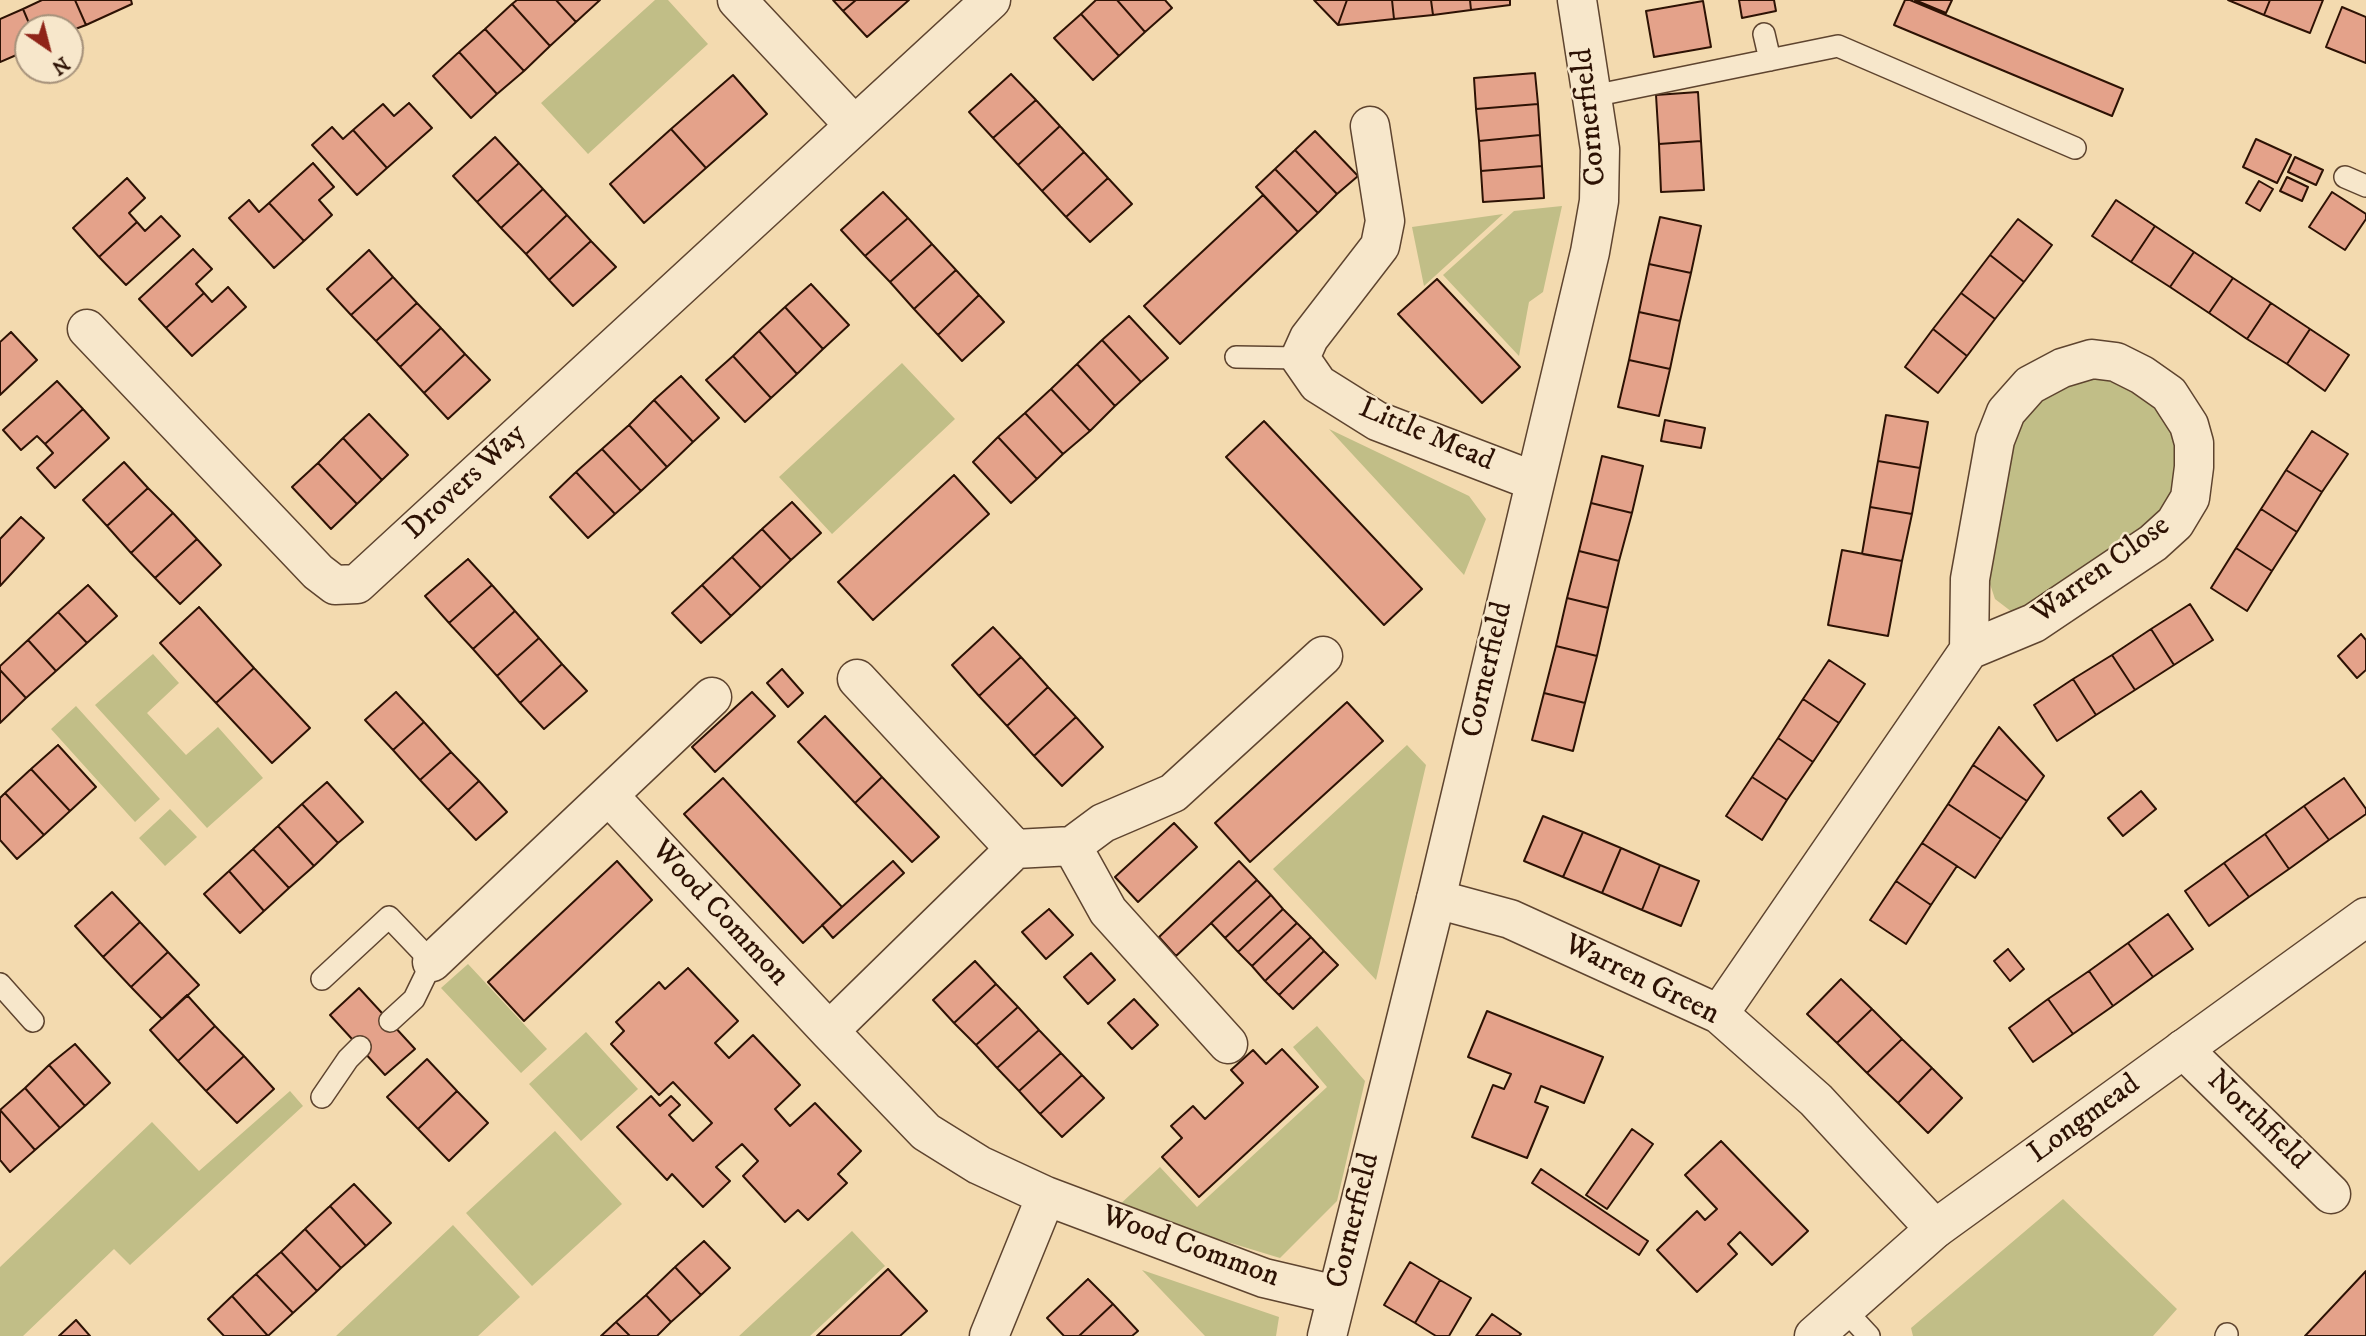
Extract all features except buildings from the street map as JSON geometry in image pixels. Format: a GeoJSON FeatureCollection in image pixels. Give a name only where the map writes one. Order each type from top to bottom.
{"type":"FeatureCollection","features":[{"type":"Feature","properties":{"kind":"street"},"geometry":{"type":"LineString","coordinates":[[737,0],[854,125]]}},
{"type":"Feature","properties":{"kind":"street","name":"Drovers Way"},"geometry":{"type":"LineString","coordinates":[[86,329],[318,572],[335,585],[357,584],[992,0]]}},
{"type":"Feature","properties":{"kind":"street","name":"Cornerfield"},"geometry":{"type":"LineString","coordinates":[[1327,1336],[1436,899],[1590,252],[1599,201],[1600,149],[1577,0]]}},
{"type":"Feature","properties":{"kind":"street"},"geometry":{"type":"LineString","coordinates":[[1300,358],[1310,338],[1380,246],[1385,221],[1370,126]]}},
{"type":"Feature","properties":{"kind":"street","name":"Little Mead"},"geometry":{"type":"LineString","coordinates":[[1300,358],[1318,384],[1377,421],[1534,481]]}},
{"type":"Feature","properties":{"kind":"street","name":"Warren Close"},"geometry":{"type":"LineString","coordinates":[[2092,359],[2116,362],[2142,375],[2169,394],[2192,434],[2194,467],[2190,498],[2175,523],[2153,543],[2034,623],[1969,650],[1970,579],[1995,440],[2006,412],[2030,385],[2062,368],[2092,359]]}},
{"type":"Feature","properties":{"kind":"street"},"geometry":{"type":"LineString","coordinates":[[1719,1014],[1969,650]]}},
{"type":"Feature","properties":{"kind":"street"},"geometry":{"type":"LineString","coordinates":[[829,1031],[1015,849],[1072,846],[1103,823],[1173,793],[1323,656]]}},
{"type":"Feature","properties":{"kind":"street"},"geometry":{"type":"LineString","coordinates":[[858,679],[1015,849]]}},
{"type":"Feature","properties":{"kind":"street"},"geometry":{"type":"LineString","coordinates":[[432,962],[712,697]]}},
{"type":"Feature","properties":{"kind":"street","name":"Wood Common"},"geometry":{"type":"LineString","coordinates":[[610,796],[926,1132],[979,1165],[1045,1196],[1264,1278],[1336,1295]]}},
{"type":"Feature","properties":{"kind":"street"},"geometry":{"type":"LineString","coordinates":[[1072,846],[1108,911],[1228,1044]]}},
{"type":"Feature","properties":{"kind":"street","name":"Warren Green"},"geometry":{"type":"LineString","coordinates":[[1436,899],[1510,919],[1719,1014],[1816,1101],[1936,1229]]}},
{"type":"Feature","properties":{"kind":"street","name":"Longmead"},"geometry":{"type":"LineString","coordinates":[[1814,1336],[1936,1229],[2366,917]]}},
{"type":"Feature","properties":{"kind":"street","name":"Northfield"},"geometry":{"type":"LineString","coordinates":[[2183,1049],[2331,1194]]}},
{"type":"Feature","properties":{"kind":"street"},"geometry":{"type":"LineString","coordinates":[[989,1336],[1045,1196]]}},
{"type":"Feature","properties":{"kind":"lane"},"geometry":{"type":"LineString","coordinates":[[1764,34],[1770,60]]}},
{"type":"Feature","properties":{"kind":"lane"},"geometry":{"type":"LineString","coordinates":[[1593,96],[1838,46],[2075,148]]}},
{"type":"Feature","properties":{"kind":"lane"},"geometry":{"type":"LineString","coordinates":[[2345,177],[2366,186]]}},
{"type":"Feature","properties":{"kind":"lane"},"geometry":{"type":"LineString","coordinates":[[1236,357],[1300,358]]}},
{"type":"Feature","properties":{"kind":"lane"},"geometry":{"type":"LineString","coordinates":[[322,979],[389,917],[432,962],[414,999],[390,1021]]}},
{"type":"Feature","properties":{"kind":"lane"},"geometry":{"type":"LineString","coordinates":[[0,984],[33,1021]]}},
{"type":"Feature","properties":{"kind":"lane"},"geometry":{"type":"LineString","coordinates":[[322,1097],[348,1059],[360,1047]]}},
{"type":"Feature","properties":{"kind":"lane"},"geometry":{"type":"LineString","coordinates":[[1843,1308],[1869,1336]]}},
{"type":"Feature","properties":{"kind":"shaded area"},"geometry":{"type":"Polygon","coordinates":[[[655,0],[668,0],[708,44],[588,154],[541,103],[655,0]]]}},
{"type":"Feature","properties":{"kind":"shaded area"},"geometry":{"type":"Polygon","coordinates":[[[1562,206],[1543,292],[1529,302],[1519,356],[1443,275],[1514,211],[1562,206]]]}},
{"type":"Feature","properties":{"kind":"shaded area"},"geometry":{"type":"Polygon","coordinates":[[[1503,214],[1424,286],[1412,227],[1503,214]]]}},
{"type":"Feature","properties":{"kind":"shaded area"},"geometry":{"type":"Polygon","coordinates":[[[902,363],[955,419],[832,534],[779,477],[902,363]]]}},
{"type":"Feature","properties":{"kind":"shaded area"},"geometry":{"type":"Polygon","coordinates":[[[2098,376],[2128,386],[2158,405],[2174,432],[2177,470],[2168,504],[2147,530],[2029,607],[2012,612],[1995,599],[1989,581],[2011,431],[2060,382],[2098,376]]]}},
{"type":"Feature","properties":{"kind":"shaded area"},"geometry":{"type":"Polygon","coordinates":[[[1329,429],[1469,496],[1486,519],[1464,575],[1329,429]]]}},
{"type":"Feature","properties":{"kind":"shaded area"},"geometry":{"type":"Polygon","coordinates":[[[153,654],[179,683],[147,713],[186,755],[218,727],[263,778],[207,828],[95,705],[153,654]]]}},
{"type":"Feature","properties":{"kind":"shaded area"},"geometry":{"type":"Polygon","coordinates":[[[76,706],[160,799],[135,822],[51,729],[76,706]]]}},
{"type":"Feature","properties":{"kind":"shaded area"},"geometry":{"type":"Polygon","coordinates":[[[1407,745],[1426,765],[1376,980],[1273,869],[1407,745]]]}},
{"type":"Feature","properties":{"kind":"shaded area"},"geometry":{"type":"Polygon","coordinates":[[[170,809],[197,837],[165,866],[139,838],[170,809]]]}},
{"type":"Feature","properties":{"kind":"shaded area"},"geometry":{"type":"Polygon","coordinates":[[[468,964],[547,1049],[521,1073],[441,988],[468,964]]]}},
{"type":"Feature","properties":{"kind":"shaded area"},"geometry":{"type":"Polygon","coordinates":[[[1317,1026],[1365,1081],[1337,1201],[1280,1258],[1116,1208],[1160,1167],[1197,1207],[1327,1087],[1293,1047],[1317,1026]]]}},
{"type":"Feature","properties":{"kind":"shaded area"},"geometry":{"type":"Polygon","coordinates":[[[586,1032],[638,1089],[581,1141],[529,1084],[586,1032]]]}},
{"type":"Feature","properties":{"kind":"shaded area"},"geometry":{"type":"Polygon","coordinates":[[[290,1091],[303,1106],[130,1265],[114,1249],[23,1336],[0,1336],[0,1267],[152,1122],[199,1171],[290,1091]]]}},
{"type":"Feature","properties":{"kind":"shaded area"},"geometry":{"type":"Polygon","coordinates":[[[555,1131],[622,1204],[532,1286],[466,1213],[555,1131]]]}},
{"type":"Feature","properties":{"kind":"shaded area"},"geometry":{"type":"Polygon","coordinates":[[[2063,1199],[2177,1309],[2153,1336],[1913,1336],[1911,1328],[2063,1199]]]}},
{"type":"Feature","properties":{"kind":"shaded area"},"geometry":{"type":"Polygon","coordinates":[[[453,1225],[520,1297],[478,1336],[336,1336],[453,1225]]]}},
{"type":"Feature","properties":{"kind":"shaded area"},"geometry":{"type":"Polygon","coordinates":[[[852,1231],[885,1266],[810,1336],[739,1336],[852,1231]]]}},
{"type":"Feature","properties":{"kind":"shaded area"},"geometry":{"type":"Polygon","coordinates":[[[1142,1270],[1279,1317],[1276,1336],[1205,1336],[1142,1270]]]}}]}
